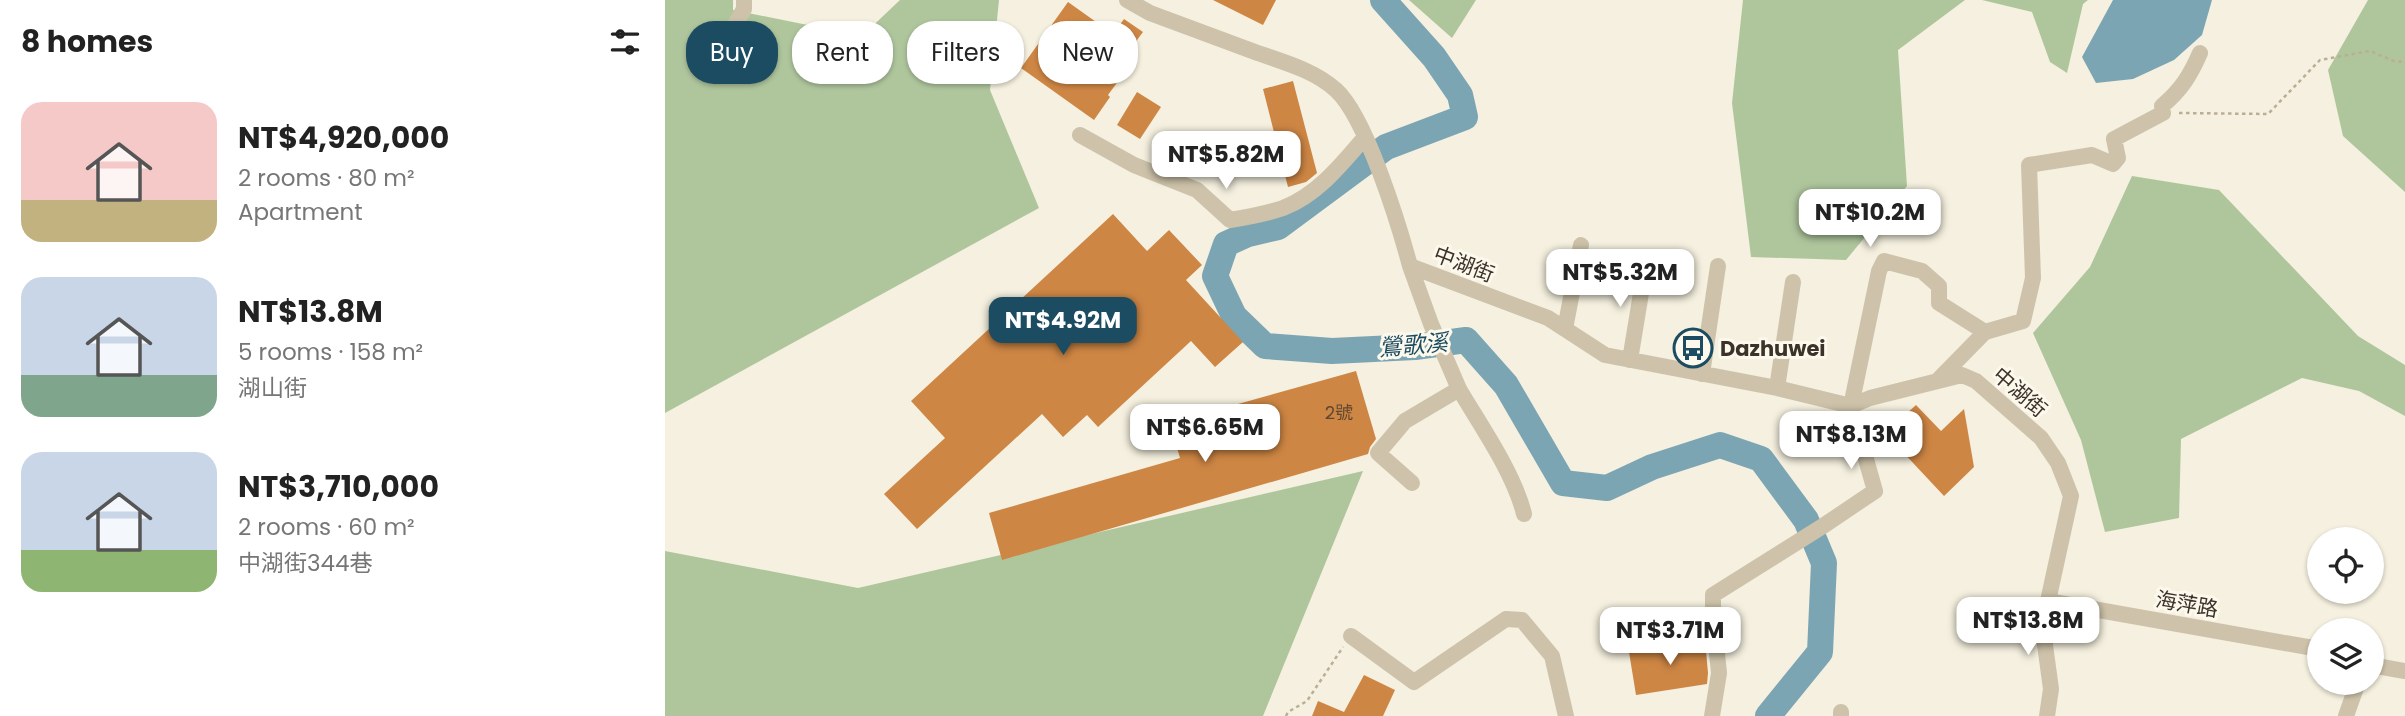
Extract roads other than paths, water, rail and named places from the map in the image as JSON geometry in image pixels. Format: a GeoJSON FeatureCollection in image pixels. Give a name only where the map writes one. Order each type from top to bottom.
{"type":"FeatureCollection","features":[{"type":"Feature","properties":{"kind":"street"},"geometry":{"type":"LineString","coordinates":[[737,21],[744,9],[744,0]]}},
{"type":"Feature","properties":{"kind":"street","name":"中湖街"},"geometry":{"type":"LineString","coordinates":[[1126,0],[1150,13],[1303,69],[1336,90],[1352,109],[1367,143],[1399,225],[1410,266],[1548,318],[1605,355],[1777,388],[1851,406],[1870,398],[1962,375],[1976,381],[2041,438],[2058,463],[2071,496],[2048,601],[2045,645],[2051,689],[2047,716]]}},
{"type":"Feature","properties":{"kind":"street"},"geometry":{"type":"LineString","coordinates":[[1937,381],[1985,332],[2023,321],[2033,278],[2029,166],[2092,155],[2113,164],[2118,158],[2114,139],[2163,113],[2162,106],[2178,93],[2189,79],[2200,53]]}},
{"type":"Feature","properties":{"kind":"street"},"geometry":{"type":"LineString","coordinates":[[1080,135],[1134,165],[1197,190],[1230,220],[1277,210],[1306,195],[1367,143]]}},
{"type":"Feature","properties":{"kind":"street"},"geometry":{"type":"LineString","coordinates":[[1565,329],[1581,245]]}},
{"type":"Feature","properties":{"kind":"street"},"geometry":{"type":"LineString","coordinates":[[1712,716],[1720,673],[1713,595],[1875,491],[1851,406],[1879,271],[1884,261],[1922,271],[1940,286],[1939,303],[1985,332]]}},
{"type":"Feature","properties":{"kind":"street"},"geometry":{"type":"LineString","coordinates":[[1630,360],[1646,262]]}},
{"type":"Feature","properties":{"kind":"street"},"geometry":{"type":"LineString","coordinates":[[1410,266],[1430,324],[1459,389],[1489,433],[1494,449],[1521,499],[1524,514]]}},
{"type":"Feature","properties":{"kind":"street"},"geometry":{"type":"LineString","coordinates":[[1702,374],[1718,266]]}},
{"type":"Feature","properties":{"kind":"street"},"geometry":{"type":"LineString","coordinates":[[1777,388],[1793,282]]}},
{"type":"Feature","properties":{"kind":"street"},"geometry":{"type":"LineString","coordinates":[[1412,483],[1378,453],[1405,421],[1459,389]]}},
{"type":"Feature","properties":{"kind":"street","name":"海萍路"},"geometry":{"type":"LineString","coordinates":[[2048,601],[2307,647]]}},
{"type":"Feature","properties":{"kind":"street"},"geometry":{"type":"LineString","coordinates":[[1351,636],[1414,682],[1506,619],[1522,621],[1552,656],[1566,716]]}},
{"type":"Feature","properties":{"kind":"street"},"geometry":{"type":"LineString","coordinates":[[2384,667],[2405,671]]}},
{"type":"Feature","properties":{"kind":"street"},"geometry":{"type":"LineString","coordinates":[[2346,716],[2353,695]]}},
{"type":"Feature","properties":{"kind":"water"},"geometry":{"type":"Polygon","coordinates":[[[2113,0],[2212,0],[2202,35],[2174,60],[2133,79],[2096,83],[2082,57],[2113,0]]]}},
{"type":"Feature","properties":{"kind":"waterway","name":"鶯歌溪"},"geometry":{"type":"LineString","coordinates":[[1383,0],[1434,57],[1460,95],[1465,117],[1386,147],[1278,227],[1248,234],[1226,244],[1215,276],[1234,316],[1265,346],[1332,351],[1415,347],[1466,340],[1506,385],[1563,483],[1607,488],[1652,467],[1720,445],[1761,459],[1806,520],[1824,563],[1820,652],[1768,716]]}},
{"type":"Feature","properties":{"kind":"place","name":"Dazhuwei"},"geometry":{"type":"Point","coordinates":[1693,348]}}]}
